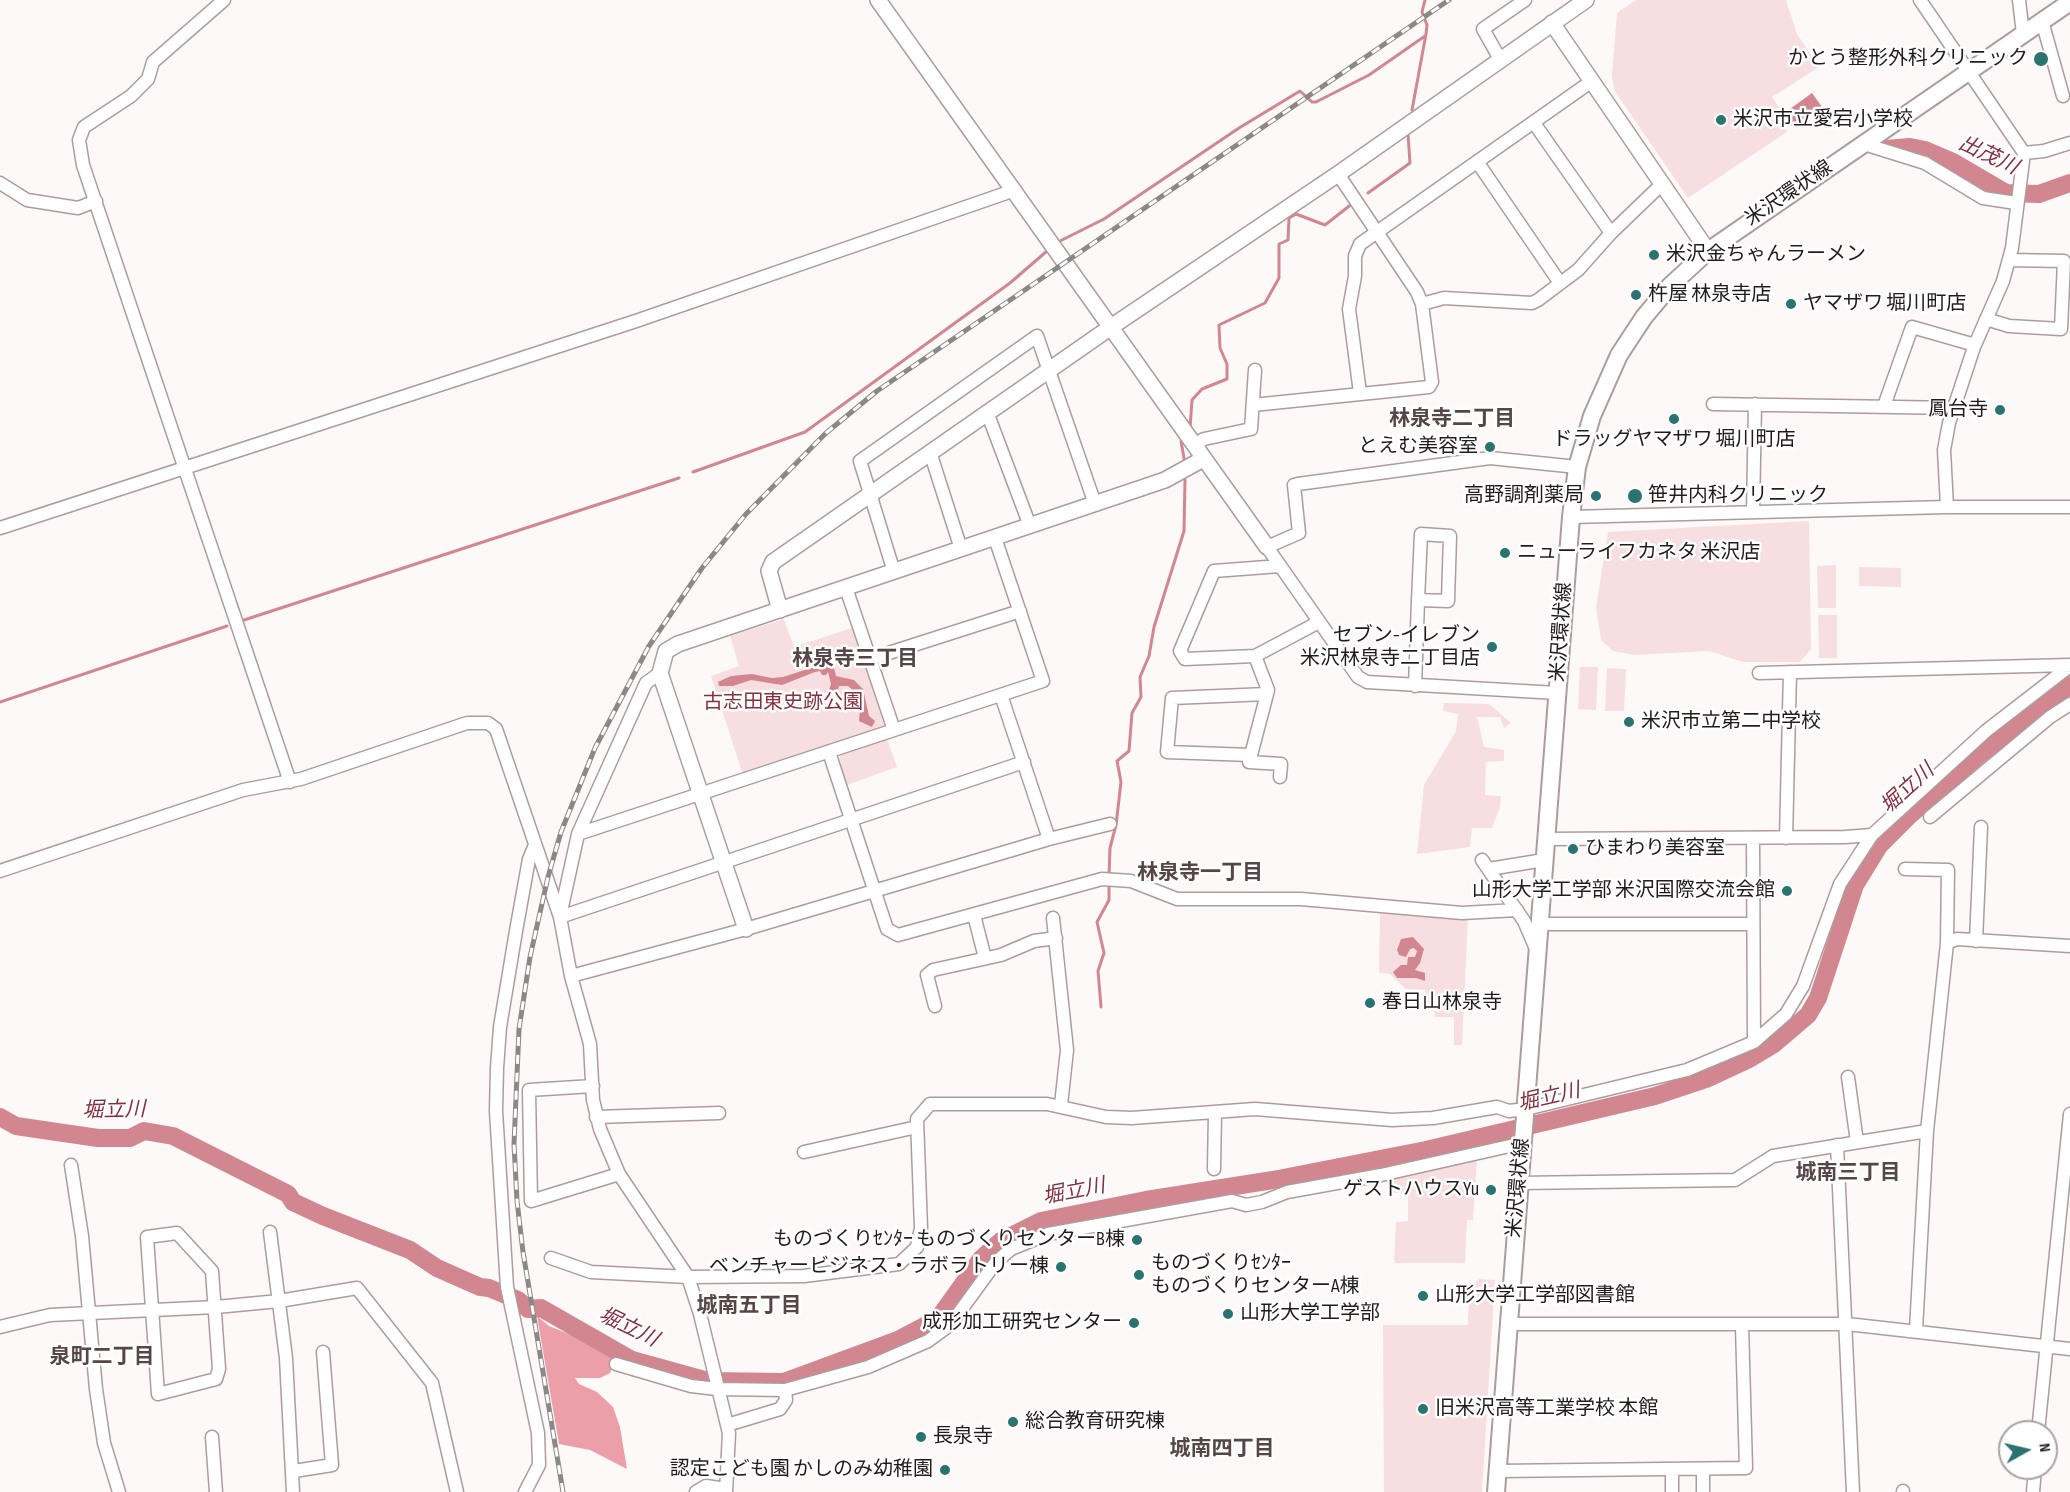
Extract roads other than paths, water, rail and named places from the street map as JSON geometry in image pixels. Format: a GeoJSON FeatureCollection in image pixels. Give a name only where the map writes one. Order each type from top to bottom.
{"type":"FeatureCollection","features":[{"type":"Feature","properties":{"kind":"main road","name":"米沢環状線"},"geometry":{"type":"LineString","coordinates":[[1496,1492],[1571,517],[1577,468],[1592,416],[1625,346],[1659,299],[1708,251],[2042,21],[2066,10]]}},
{"type":"Feature","properties":{"kind":"street"},"geometry":{"type":"LineString","coordinates":[[224,0],[153,62],[148,79],[131,96],[108,109],[84,127],[79,140],[82,165],[186,466],[290,782]]}},
{"type":"Feature","properties":{"kind":"street"},"geometry":{"type":"LineString","coordinates":[[878,0],[1015,190],[1064,263],[1358,677],[1367,682],[1415,686],[1454,694],[1557,693]]}},
{"type":"Feature","properties":{"kind":"street"},"geometry":{"type":"LineString","coordinates":[[1500,59],[1483,29],[1526,0]]}},
{"type":"Feature","properties":{"kind":"street"},"geometry":{"type":"LineString","coordinates":[[780,610],[769,571],[773,562],[987,412],[1338,174],[1586,0]]}},
{"type":"Feature","properties":{"kind":"street"},"geometry":{"type":"LineString","coordinates":[[1920,0],[2025,153],[2009,261],[2003,281],[1975,345],[1944,450],[1947,507]]}},
{"type":"Feature","properties":{"kind":"street"},"geometry":{"type":"LineString","coordinates":[[2019,0],[2024,34]]}},
{"type":"Feature","properties":{"kind":"street"},"geometry":{"type":"LineString","coordinates":[[2042,21],[2063,96]]}},
{"type":"Feature","properties":{"kind":"street"},"geometry":{"type":"LineString","coordinates":[[1552,23],[1708,251]]}},
{"type":"Feature","properties":{"kind":"street"},"geometry":{"type":"LineString","coordinates":[[1360,393],[1349,309],[1355,276],[1355,256],[1360,244],[1592,81]]}},
{"type":"Feature","properties":{"kind":"street"},"geometry":{"type":"LineString","coordinates":[[1534,123],[1611,233]]}},
{"type":"Feature","properties":{"kind":"street"},"geometry":{"type":"LineString","coordinates":[[2025,153],[2044,151],[2070,143]]}},
{"type":"Feature","properties":{"kind":"street"},"geometry":{"type":"LineString","coordinates":[[1864,144],[1925,163],[1983,198],[2016,203]]}},
{"type":"Feature","properties":{"kind":"street"},"geometry":{"type":"LineString","coordinates":[[1478,163],[1560,283]]}},
{"type":"Feature","properties":{"kind":"street"},"geometry":{"type":"LineString","coordinates":[[1253,405],[1429,387],[1432,382],[1422,304],[1417,292],[1338,174]]}},
{"type":"Feature","properties":{"kind":"street"},"geometry":{"type":"LineString","coordinates":[[0,183],[27,200],[78,208],[96,201]]}},
{"type":"Feature","properties":{"kind":"street"},"geometry":{"type":"LineString","coordinates":[[1422,304],[1444,298],[1532,303],[1583,266],[1611,233],[1662,184]]}},
{"type":"Feature","properties":{"kind":"street"},"geometry":{"type":"LineString","coordinates":[[0,528],[636,321],[1015,190]]}},
{"type":"Feature","properties":{"kind":"street"},"geometry":{"type":"LineString","coordinates":[[1986,319],[2009,326],[2061,329],[2064,261],[2009,261]]}},
{"type":"Feature","properties":{"kind":"street"},"geometry":{"type":"LineString","coordinates":[[1884,406],[1912,327],[1975,345]]}},
{"type":"Feature","properties":{"kind":"street"},"geometry":{"type":"LineString","coordinates":[[894,572],[860,461],[1037,336],[1095,504]]}},
{"type":"Feature","properties":{"kind":"street"},"geometry":{"type":"LineString","coordinates":[[1194,445],[1204,439],[1250,432],[1255,370]]}},
{"type":"Feature","properties":{"kind":"street"},"geometry":{"type":"LineString","coordinates":[[1713,404],[1955,408]]}},
{"type":"Feature","properties":{"kind":"street"},"geometry":{"type":"LineString","coordinates":[[1753,512],[1755,404]]}},
{"type":"Feature","properties":{"kind":"street"},"geometry":{"type":"LineString","coordinates":[[987,412],[1030,526]]}},
{"type":"Feature","properties":{"kind":"street"},"geometry":{"type":"LineString","coordinates":[[930,452],[961,549]]}},
{"type":"Feature","properties":{"kind":"street"},"geometry":{"type":"LineString","coordinates":[[1267,547],[1299,533],[1294,485],[1490,458],[1577,468]]}},
{"type":"Feature","properties":{"kind":"street"},"geometry":{"type":"LineString","coordinates":[[746,929],[660,673],[666,651],[678,644],[1165,480],[1203,459]]}},
{"type":"Feature","properties":{"kind":"street"},"geometry":{"type":"LineString","coordinates":[[1571,517],[1947,507],[2070,507]]}},
{"type":"Feature","properties":{"kind":"street"},"geometry":{"type":"LineString","coordinates":[[1415,686],[1418,600],[1421,534],[1450,536],[1448,601],[1418,600]]}},
{"type":"Feature","properties":{"kind":"street"},"geometry":{"type":"LineString","coordinates":[[578,834],[1043,681],[995,538]]}},
{"type":"Feature","properties":{"kind":"street"},"geometry":{"type":"LineString","coordinates":[[1280,566],[1214,571],[1180,651],[1185,659],[1255,656],[1319,622]]}},
{"type":"Feature","properties":{"kind":"street"},"geometry":{"type":"LineString","coordinates":[[846,588],[894,730]]}},
{"type":"Feature","properties":{"kind":"street"},"geometry":{"type":"LineString","coordinates":[[870,659],[1020,611]]}},
{"type":"Feature","properties":{"kind":"street"},"geometry":{"type":"LineString","coordinates":[[1255,656],[1267,694],[1251,755],[1167,752],[1172,698],[1267,694]]}},
{"type":"Feature","properties":{"kind":"street"},"geometry":{"type":"LineString","coordinates":[[1758,673],[2070,665]]}},
{"type":"Feature","properties":{"kind":"street"},"geometry":{"type":"LineString","coordinates":[[551,1258],[591,1272],[688,1277],[804,1276],[899,1264],[917,1247],[921,1228],[917,1127],[920,1113],[930,1104],[1061,1106],[1106,1117],[1174,1116],[1255,1109],[1392,1120],[1433,1118],[1497,1107],[1509,1111],[1526,1111],[1687,1070],[1754,1042],[1786,1014],[1795,1002],[1840,884],[1872,835],[1986,731],[2070,665]]}},
{"type":"Feature","properties":{"kind":"street"},"geometry":{"type":"LineString","coordinates":[[1786,838],[1790,672]]}},
{"type":"Feature","properties":{"kind":"street"},"geometry":{"type":"LineString","coordinates":[[560,917],[578,834],[646,683],[660,673]]}},
{"type":"Feature","properties":{"kind":"street"},"geometry":{"type":"LineString","coordinates":[[1001,695],[1049,839]]}},
{"type":"Feature","properties":{"kind":"street"},"geometry":{"type":"LineString","coordinates":[[1930,817],[2050,717],[2070,704]]}},
{"type":"Feature","properties":{"kind":"street"},"geometry":{"type":"LineString","coordinates":[[0,871],[243,790],[290,782],[467,723],[488,723],[496,729],[503,742],[560,917],[571,976],[590,1044],[596,1117],[619,1174],[688,1277],[700,1314],[729,1439],[726,1490],[706,1486],[696,1492]]}},
{"type":"Feature","properties":{"kind":"street"},"geometry":{"type":"LineString","coordinates":[[829,752],[887,929],[898,935],[1102,879],[1131,881],[1177,899],[1301,899],[1462,913],[1517,910]]}},
{"type":"Feature","properties":{"kind":"street"},"geometry":{"type":"LineString","coordinates":[[1249,754],[1250,762],[1281,764],[1280,777]]}},
{"type":"Feature","properties":{"kind":"street"},"geometry":{"type":"LineString","coordinates":[[560,917],[1024,762]]}},
{"type":"Feature","properties":{"kind":"street"},"geometry":{"type":"LineString","coordinates":[[571,976],[746,929],[1049,839],[1110,824]]}},
{"type":"Feature","properties":{"kind":"street"},"geometry":{"type":"LineString","coordinates":[[1976,941],[1981,827]]}},
{"type":"Feature","properties":{"kind":"street"},"geometry":{"type":"LineString","coordinates":[[1546,839],[1786,838],[1872,835]]}},
{"type":"Feature","properties":{"kind":"street"},"geometry":{"type":"LineString","coordinates":[[1753,838],[1754,1042]]}},
{"type":"Feature","properties":{"kind":"street"},"geometry":{"type":"LineString","coordinates":[[525,1492],[539,1465],[538,1433],[507,1287],[496,1111],[502,1018],[529,859],[535,845]]}},
{"type":"Feature","properties":{"kind":"street"},"geometry":{"type":"LineString","coordinates":[[1539,955],[1517,910],[1486,864],[1544,860]]}},
{"type":"Feature","properties":{"kind":"street"},"geometry":{"type":"LineString","coordinates":[[1905,869],[1948,870],[1947,944],[1927,1131],[1916,1330]]}},
{"type":"Feature","properties":{"kind":"street"},"geometry":{"type":"LineString","coordinates":[[974,915],[985,958]]}},
{"type":"Feature","properties":{"kind":"street"},"geometry":{"type":"LineString","coordinates":[[1053,918],[1067,1050],[1061,1106]]}},
{"type":"Feature","properties":{"kind":"street"},"geometry":{"type":"LineString","coordinates":[[1540,924],[1753,924]]}},
{"type":"Feature","properties":{"kind":"street"},"geometry":{"type":"LineString","coordinates":[[935,1006],[927,975],[933,970],[1001,955],[1034,941],[1056,938]]}},
{"type":"Feature","properties":{"kind":"street"},"geometry":{"type":"LineString","coordinates":[[1947,944],[1957,939],[2070,946]]}},
{"type":"Feature","properties":{"kind":"street"},"geometry":{"type":"LineString","coordinates":[[1848,1077],[1857,1142]]}},
{"type":"Feature","properties":{"kind":"street"},"geometry":{"type":"LineString","coordinates":[[592,1086],[529,1090],[531,1201],[619,1174]]}},
{"type":"Feature","properties":{"kind":"street"},"geometry":{"type":"LineString","coordinates":[[596,1117],[719,1113]]}},
{"type":"Feature","properties":{"kind":"street"},"geometry":{"type":"LineString","coordinates":[[1214,1169],[1215,1113]]}},
{"type":"Feature","properties":{"kind":"street"},"geometry":{"type":"LineString","coordinates":[[2039,1420],[2070,1114]]}},
{"type":"Feature","properties":{"kind":"street"},"geometry":{"type":"LineString","coordinates":[[804,1152],[917,1127]]}},
{"type":"Feature","properties":{"kind":"street"},"geometry":{"type":"LineString","coordinates":[[1519,1183],[1735,1180],[1773,1156],[1927,1131]]}},
{"type":"Feature","properties":{"kind":"street"},"geometry":{"type":"LineString","coordinates":[[615,1364],[660,1379],[717,1387],[785,1390],[868,1366],[928,1341],[950,1325],[996,1262],[1011,1249],[1048,1234],[1191,1207],[1233,1201],[1246,1205],[1262,1202],[1287,1192],[1381,1174],[1523,1142]]}},
{"type":"Feature","properties":{"kind":"street"},"geometry":{"type":"LineString","coordinates":[[1837,1145],[1853,1492]]}},
{"type":"Feature","properties":{"kind":"street"},"geometry":{"type":"LineString","coordinates":[[71,1165],[82,1236],[104,1443],[119,1492]]}},
{"type":"Feature","properties":{"kind":"street"},"geometry":{"type":"LineString","coordinates":[[270,1232],[279,1301],[294,1471],[293,1492]]}},
{"type":"Feature","properties":{"kind":"street"},"geometry":{"type":"LineString","coordinates":[[177,1233],[212,1271],[216,1307],[219,1369],[216,1379],[158,1394],[147,1237],[177,1233]]}},
{"type":"Feature","properties":{"kind":"street"},"geometry":{"type":"LineString","coordinates":[[0,1327],[50,1315],[216,1307],[279,1301],[357,1288],[432,1383],[457,1492]]}},
{"type":"Feature","properties":{"kind":"street"},"geometry":{"type":"LineString","coordinates":[[1509,1324],[1742,1326],[1847,1324],[2070,1349]]}},
{"type":"Feature","properties":{"kind":"street"},"geometry":{"type":"LineString","coordinates":[[1498,1471],[1746,1468],[1742,1326]]}},
{"type":"Feature","properties":{"kind":"street"},"geometry":{"type":"LineString","coordinates":[[294,1471],[332,1465],[323,1353]]}},
{"type":"Feature","properties":{"kind":"street"},"geometry":{"type":"LineString","coordinates":[[727,1425],[780,1409],[786,1400],[785,1390]]}},
{"type":"Feature","properties":{"kind":"street"},"geometry":{"type":"LineString","coordinates":[[212,1437],[216,1492]]}},
{"type":"Feature","properties":{"kind":"street"},"geometry":{"type":"LineString","coordinates":[[1672,1469],[1672,1492]]}},
{"type":"Feature","properties":{"kind":"street"},"geometry":{"type":"LineString","coordinates":[[1703,1469],[1703,1492]]}},
{"type":"Feature","properties":{"kind":"waterway"},"geometry":{"type":"LineString","coordinates":[[1412,110],[1426,34],[1427,25],[1422,12],[1425,0]]}},
{"type":"Feature","properties":{"kind":"waterway"},"geometry":{"type":"LineString","coordinates":[[1060,241],[1104,219],[1239,128],[1300,91],[1312,102],[1316,102],[1369,75],[1425,36]]}},
{"type":"Feature","properties":{"kind":"waterway"},"geometry":{"type":"LineString","coordinates":[[1368,193],[1410,163],[1408,134]]}},
{"type":"Feature","properties":{"kind":"waterway","name":"出茂川"},"geometry":{"type":"LineString","coordinates":[[1886,149],[1910,147],[1925,150],[1953,162],[2006,193],[2039,194],[2070,183]]}},
{"type":"Feature","properties":{"kind":"waterway"},"geometry":{"type":"LineString","coordinates":[[1190,429],[1192,400],[1202,389],[1227,379],[1227,364],[1220,348],[1219,325],[1265,303],[1279,278],[1279,244],[1288,240],[1289,218],[1296,214],[1325,225],[1353,203]]}},
{"type":"Feature","properties":{"kind":"waterway"},"geometry":{"type":"LineString","coordinates":[[693,472],[805,432],[1010,283],[1047,251]]}},
{"type":"Feature","properties":{"kind":"waterway"},"geometry":{"type":"LineString","coordinates":[[1181,441],[1185,464]]}},
{"type":"Feature","properties":{"kind":"waterway"},"geometry":{"type":"LineString","coordinates":[[241,621],[679,478]]}},
{"type":"Feature","properties":{"kind":"waterway"},"geometry":{"type":"LineString","coordinates":[[1109,876],[1110,848],[1116,825],[1121,782],[1117,761],[1129,751],[1132,713],[1141,697],[1140,677],[1149,656],[1154,627],[1184,531],[1185,480]]}},
{"type":"Feature","properties":{"kind":"waterway"},"geometry":{"type":"LineString","coordinates":[[0,702],[227,626]]}},
{"type":"Feature","properties":{"kind":"waterway","name":"堀立川"},"geometry":{"type":"LineString","coordinates":[[0,1117],[16,1126],[98,1138],[130,1138],[144,1131],[173,1136],[288,1194],[293,1202],[410,1250],[437,1268],[480,1287],[489,1288],[518,1300],[528,1309],[541,1308],[632,1360],[708,1381],[784,1382],[898,1340],[938,1319],[981,1259],[1001,1241],[1041,1221],[1426,1150],[1655,1096],[1706,1079],[1749,1059],[1774,1044],[1808,1015],[1818,998],[1855,885],[1879,846],[1910,815],[1981,753],[2070,685]]}},
{"type":"Feature","properties":{"kind":"waterway"},"geometry":{"type":"LineString","coordinates":[[1101,1007],[1098,971],[1104,953],[1097,922],[1109,900],[1109,882]]}},
{"type":"Feature","properties":{"kind":"railway"},"geometry":{"type":"LineString","coordinates":[[563,1492],[523,1252],[517,1201],[514,1144],[519,1029],[530,957],[561,832],[595,748],[649,646],[702,568],[746,514],[826,433],[877,391],[1449,0]]}},
{"type":"Feature","properties":{"kind":"place","name":"かとう整形外科クリニック"},"geometry":{"type":"Point","coordinates":[2041,59]}},
{"type":"Feature","properties":{"kind":"place","name":"米沢市立愛宕小学校"},"geometry":{"type":"Point","coordinates":[1721,120]}},
{"type":"Feature","properties":{"kind":"place","name":"米沢金ちゃんラーメン"},"geometry":{"type":"Point","coordinates":[1654,255]}},
{"type":"Feature","properties":{"kind":"place","name":"杵屋 林泉寺店"},"geometry":{"type":"Point","coordinates":[1636,295]}},
{"type":"Feature","properties":{"kind":"place","name":"ヤマザワ 堀川町店"},"geometry":{"type":"Point","coordinates":[1791,304]}},
{"type":"Feature","properties":{"kind":"place","name":"鳳台寺"},"geometry":{"type":"Point","coordinates":[2000,410]}},
{"type":"Feature","properties":{"kind":"place","name":"ドラッグヤマザワ 堀川町店"},"geometry":{"type":"Point","coordinates":[1674,419]}},
{"type":"Feature","properties":{"kind":"place","name":"とえむ美容室"},"geometry":{"type":"Point","coordinates":[1490,447]}},
{"type":"Feature","properties":{"kind":"place","name":"高野調剤薬局"},"geometry":{"type":"Point","coordinates":[1596,496]}},
{"type":"Feature","properties":{"kind":"place","name":"笹井内科クリニック"},"geometry":{"type":"Point","coordinates":[1635,496]}},
{"type":"Feature","properties":{"kind":"place","name":"ニューライフカネタ 米沢店"},"geometry":{"type":"Point","coordinates":[1505,553]}},
{"type":"Feature","properties":{"kind":"place","name":"セブン-イレブン 米沢林泉寺二丁目店"},"geometry":{"type":"Point","coordinates":[1492,647]}},
{"type":"Feature","properties":{"kind":"place","name":"米沢市立第二中学校"},"geometry":{"type":"Point","coordinates":[1629,722]}},
{"type":"Feature","properties":{"kind":"place","name":"ひまわり美容室"},"geometry":{"type":"Point","coordinates":[1573,849]}},
{"type":"Feature","properties":{"kind":"place","name":"山形大学工学部 米沢国際交流会館"},"geometry":{"type":"Point","coordinates":[1787,891]}},
{"type":"Feature","properties":{"kind":"place","name":"春日山林泉寺"},"geometry":{"type":"Point","coordinates":[1370,1003]}},
{"type":"Feature","properties":{"kind":"place","name":"ゲストハウスYu"},"geometry":{"type":"Point","coordinates":[1491,1190]}},
{"type":"Feature","properties":{"kind":"place","name":"ものづくりｾﾝﾀｰ ものづくりセンターB棟"},"geometry":{"type":"Point","coordinates":[1137,1240]}},
{"type":"Feature","properties":{"kind":"place","name":"ベンチャービジネス・ラボラトリー棟"},"geometry":{"type":"Point","coordinates":[1061,1267]}},
{"type":"Feature","properties":{"kind":"place","name":"ものづくりｾﾝﾀｰ ものづくりセンターA棟"},"geometry":{"type":"Point","coordinates":[1139,1275]}},
{"type":"Feature","properties":{"kind":"place","name":"山形大学工学部図書館"},"geometry":{"type":"Point","coordinates":[1423,1296]}},
{"type":"Feature","properties":{"kind":"place","name":"山形大学工学部"},"geometry":{"type":"Point","coordinates":[1228,1314]}},
{"type":"Feature","properties":{"kind":"place","name":"成形加工研究センター"},"geometry":{"type":"Point","coordinates":[1134,1323]}},
{"type":"Feature","properties":{"kind":"place","name":"旧米沢高等工業学校 本館"},"geometry":{"type":"Point","coordinates":[1423,1409]}},
{"type":"Feature","properties":{"kind":"place","name":"総合教育研究棟"},"geometry":{"type":"Point","coordinates":[1013,1422]}},
{"type":"Feature","properties":{"kind":"place","name":"長泉寺"},"geometry":{"type":"Point","coordinates":[921,1437]}},
{"type":"Feature","properties":{"kind":"place","name":"認定こども園 かしのみ幼稚園"},"geometry":{"type":"Point","coordinates":[945,1470]}},
{"type":"Feature","properties":{"kind":"district","name":"林泉寺二丁目"},"geometry":{"type":"Point","coordinates":[1452,420]}},
{"type":"Feature","properties":{"kind":"district","name":"林泉寺三丁目"},"geometry":{"type":"Point","coordinates":[855,660]}},
{"type":"Feature","properties":{"kind":"district","name":"林泉寺一丁目"},"geometry":{"type":"Point","coordinates":[1200,874]}},
{"type":"Feature","properties":{"kind":"district","name":"城南三丁目"},"geometry":{"type":"Point","coordinates":[1848,1174]}},
{"type":"Feature","properties":{"kind":"district","name":"城南五丁目"},"geometry":{"type":"Point","coordinates":[749,1307]}},
{"type":"Feature","properties":{"kind":"district","name":"泉町二丁目"},"geometry":{"type":"Point","coordinates":[102,1358]}},
{"type":"Feature","properties":{"kind":"district","name":"城南四丁目"},"geometry":{"type":"Point","coordinates":[1222,1450]}},
{"type":"Feature","properties":{"kind":"park label","name":"古志田東史跡公園"},"geometry":{"type":"Point","coordinates":[783,703]}}]}
